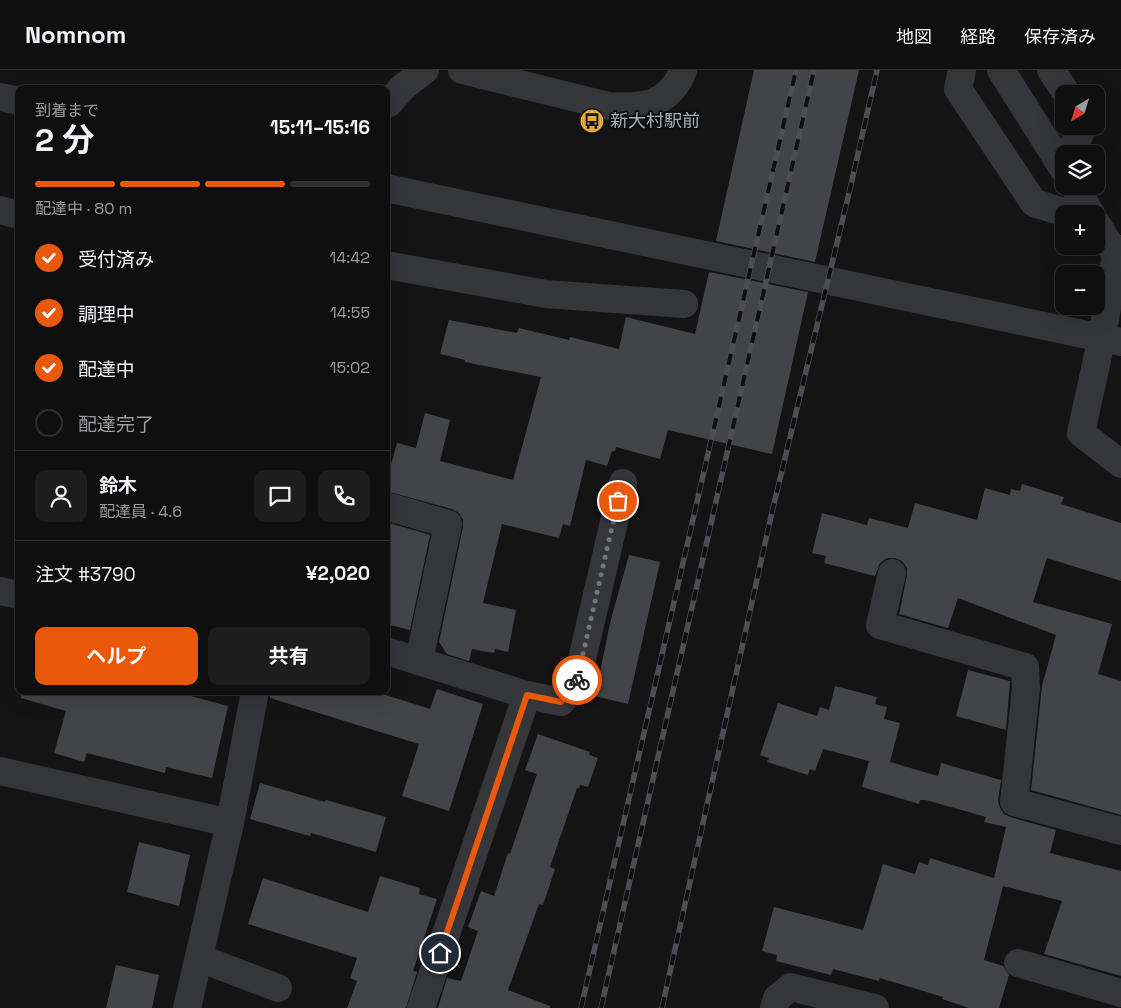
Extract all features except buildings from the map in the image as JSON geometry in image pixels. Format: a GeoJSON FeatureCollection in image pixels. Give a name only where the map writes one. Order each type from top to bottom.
{"type":"FeatureCollection","features":[{"type":"Feature","properties":{"kind":"street"},"geometry":{"type":"LineString","coordinates":[[390,99],[396,70]]}},
{"type":"Feature","properties":{"kind":"street"},"geometry":{"type":"LineString","coordinates":[[390,106],[403,87],[425,70]]}},
{"type":"Feature","properties":{"kind":"street"},"geometry":{"type":"LineString","coordinates":[[462,70],[609,106],[632,107],[654,104],[672,90],[682,75],[683,70]]}},
{"type":"Feature","properties":{"kind":"street"},"geometry":{"type":"LineString","coordinates":[[962,70],[958,89],[1034,203],[1055,209]]}},
{"type":"Feature","properties":{"kind":"street"},"geometry":{"type":"LineString","coordinates":[[1001,70],[1055,150]]}},
{"type":"Feature","properties":{"kind":"street"},"geometry":{"type":"LineString","coordinates":[[1051,70],[1061,85]]}},
{"type":"Feature","properties":{"kind":"street"},"geometry":{"type":"LineString","coordinates":[[0,97],[15,100]]}},
{"type":"Feature","properties":{"kind":"street"},"geometry":{"type":"LineString","coordinates":[[390,189],[1111,340]]}},
{"type":"Feature","properties":{"kind":"street"},"geometry":{"type":"LineString","coordinates":[[0,210],[15,214]]}},
{"type":"Feature","properties":{"kind":"street"},"geometry":{"type":"LineString","coordinates":[[1105,235],[1118,252],[1111,340],[1081,433],[1121,464]]}},
{"type":"Feature","properties":{"kind":"street"},"geometry":{"type":"LineString","coordinates":[[390,266],[546,294],[684,304]]}},
{"type":"Feature","properties":{"kind":"street"},"geometry":{"type":"LineString","coordinates":[[390,652],[527,695],[561,702],[577,680],[623,483]]}},
{"type":"Feature","properties":{"kind":"street"},"geometry":{"type":"LineString","coordinates":[[390,507],[448,524],[420,661]]}},
{"type":"Feature","properties":{"kind":"street"},"geometry":{"type":"LineString","coordinates":[[892,573],[880,625],[1025,667],[1026,688],[1014,802],[1121,831]]}},
{"type":"Feature","properties":{"kind":"street"},"geometry":{"type":"LineString","coordinates":[[0,591],[15,594]]}},
{"type":"Feature","properties":{"kind":"street"},"geometry":{"type":"LineString","coordinates":[[187,1008],[230,823],[254,695]]}},
{"type":"Feature","properties":{"kind":"street"},"geometry":{"type":"LineString","coordinates":[[421,1008],[527,695]]}},
{"type":"Feature","properties":{"kind":"street"},"geometry":{"type":"LineString","coordinates":[[0,772],[230,823]]}},
{"type":"Feature","properties":{"kind":"street"},"geometry":{"type":"LineString","coordinates":[[199,958],[278,988]]}},
{"type":"Feature","properties":{"kind":"street"},"geometry":{"type":"LineString","coordinates":[[1018,963],[1121,992]]}},
{"type":"Feature","properties":{"kind":"street"},"geometry":{"type":"LineString","coordinates":[[774,1008],[777,998],[791,988],[875,1008]]}},
{"type":"Feature","properties":{"kind":"railway"},"geometry":{"type":"LineString","coordinates":[[581,1008],[796,70]]}},
{"type":"Feature","properties":{"kind":"railway"},"geometry":{"type":"LineString","coordinates":[[601,1008],[814,70]]}},
{"type":"Feature","properties":{"kind":"railway"},"geometry":{"type":"LineString","coordinates":[[662,1008],[772,512],[877,70]]}},
{"type":"Feature","properties":{"kind":"way so far"},"geometry":{"type":"LineString","coordinates":[[577,680],[618,501]]}},
{"type":"Feature","properties":{"kind":"place","name":"新大村駅前"},"geometry":{"type":"Point","coordinates":[592,121]}},
{"type":"Feature","properties":{"kind":"route"},"geometry":{"type":"LineString","coordinates":[[440,953],[527,695],[561,702],[577,680]]}}]}
